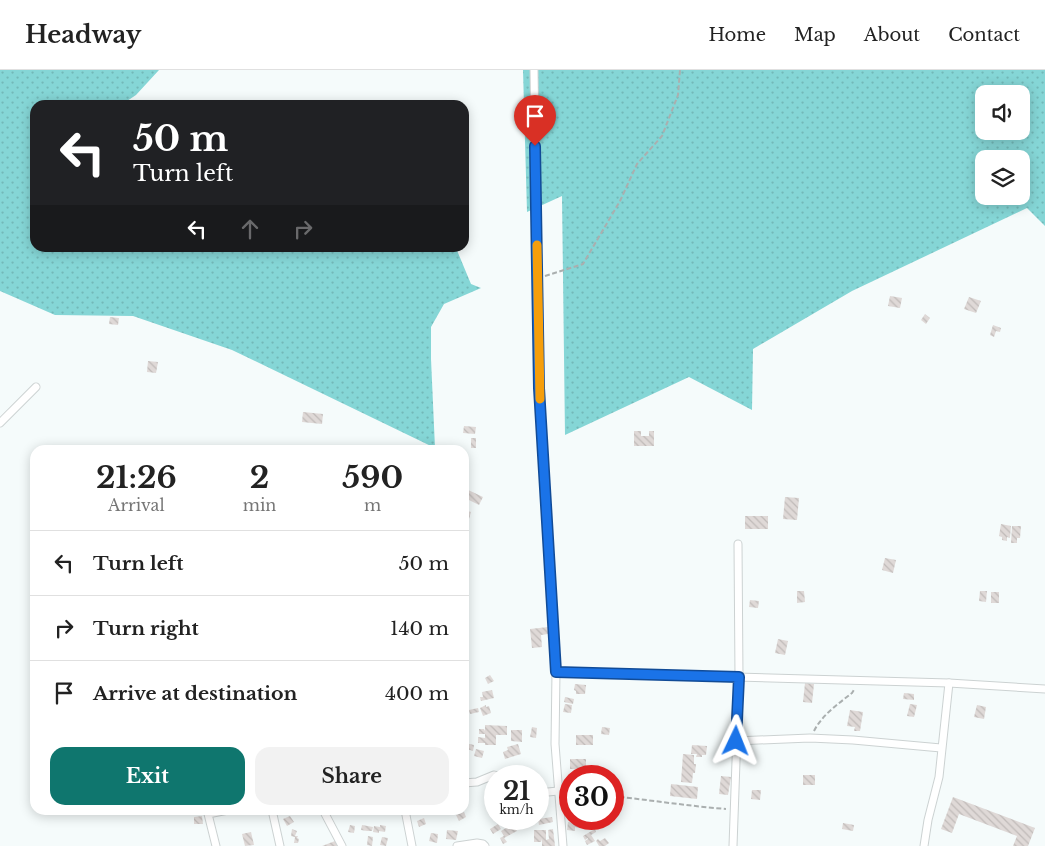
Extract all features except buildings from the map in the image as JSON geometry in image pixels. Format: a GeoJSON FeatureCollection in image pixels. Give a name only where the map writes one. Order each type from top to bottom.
{"type":"FeatureCollection","features":[{"type":"Feature","properties":{"kind":"street"},"geometry":{"type":"LineString","coordinates":[[534,70],[539,388],[556,672],[555,744],[563,846]]}},
{"type":"Feature","properties":{"kind":"street"},"geometry":{"type":"LineString","coordinates":[[0,423],[36,387]]}},
{"type":"Feature","properties":{"kind":"street"},"geometry":{"type":"LineString","coordinates":[[733,846],[739,677],[738,544]]}},
{"type":"Feature","properties":{"kind":"street"},"geometry":{"type":"LineString","coordinates":[[556,672],[950,682],[1045,689]]}},
{"type":"Feature","properties":{"kind":"street"},"geometry":{"type":"LineString","coordinates":[[924,846],[928,820],[939,778],[950,682]]}},
{"type":"Feature","properties":{"kind":"street"},"geometry":{"type":"LineString","coordinates":[[736,741],[810,738],[941,748]]}},
{"type":"Feature","properties":{"kind":"street"},"geometry":{"type":"LineString","coordinates":[[469,783],[484,779]]}},
{"type":"Feature","properties":{"kind":"street"},"geometry":{"type":"LineString","coordinates":[[549,792],[558,791]]}},
{"type":"Feature","properties":{"kind":"street"},"geometry":{"type":"LineString","coordinates":[[208,815],[216,846]]}},
{"type":"Feature","properties":{"kind":"street"},"geometry":{"type":"LineString","coordinates":[[273,815],[280,846]]}},
{"type":"Feature","properties":{"kind":"street"},"geometry":{"type":"LineString","coordinates":[[326,815],[342,846]]}},
{"type":"Feature","properties":{"kind":"street"},"geometry":{"type":"LineString","coordinates":[[406,815],[412,846]]}},
{"type":"Feature","properties":{"kind":"street"},"geometry":{"type":"LineString","coordinates":[[457,846],[477,843],[485,846]]}},
{"type":"Feature","properties":{"kind":"path"},"geometry":{"type":"LineString","coordinates":[[537,279],[583,264],[620,201],[637,164],[662,136],[678,95],[680,70]]}},
{"type":"Feature","properties":{"kind":"path"},"geometry":{"type":"LineString","coordinates":[[810,738],[819,722],[852,693],[860,680]]}},
{"type":"Feature","properties":{"kind":"path"},"geometry":{"type":"LineString","coordinates":[[624,797],[733,810]]}},
{"type":"Feature","properties":{"kind":"shaded area"},"geometry":{"type":"Polygon","coordinates":[[[0,70],[159,70],[136,95],[128,100],[30,100],[30,252],[458,252],[471,284],[481,288],[444,304],[431,327],[435,445],[429,445],[232,350],[133,316],[55,315],[0,291],[0,70]]]}},
{"type":"Feature","properties":{"kind":"shaded area"},"geometry":{"type":"Polygon","coordinates":[[[523,70],[1045,70],[1045,226],[1027,208],[852,291],[753,349],[752,410],[689,377],[565,435],[562,196],[527,212],[523,70]]]}},
{"type":"Feature","properties":{"kind":"slow traffic"},"geometry":{"type":"LineString","coordinates":[[537,245],[540,399]]}},
{"type":"Feature","properties":{"kind":"route"},"geometry":{"type":"LineString","coordinates":[[535,146],[539,388],[556,672],[739,677],[736,741]]}}]}
